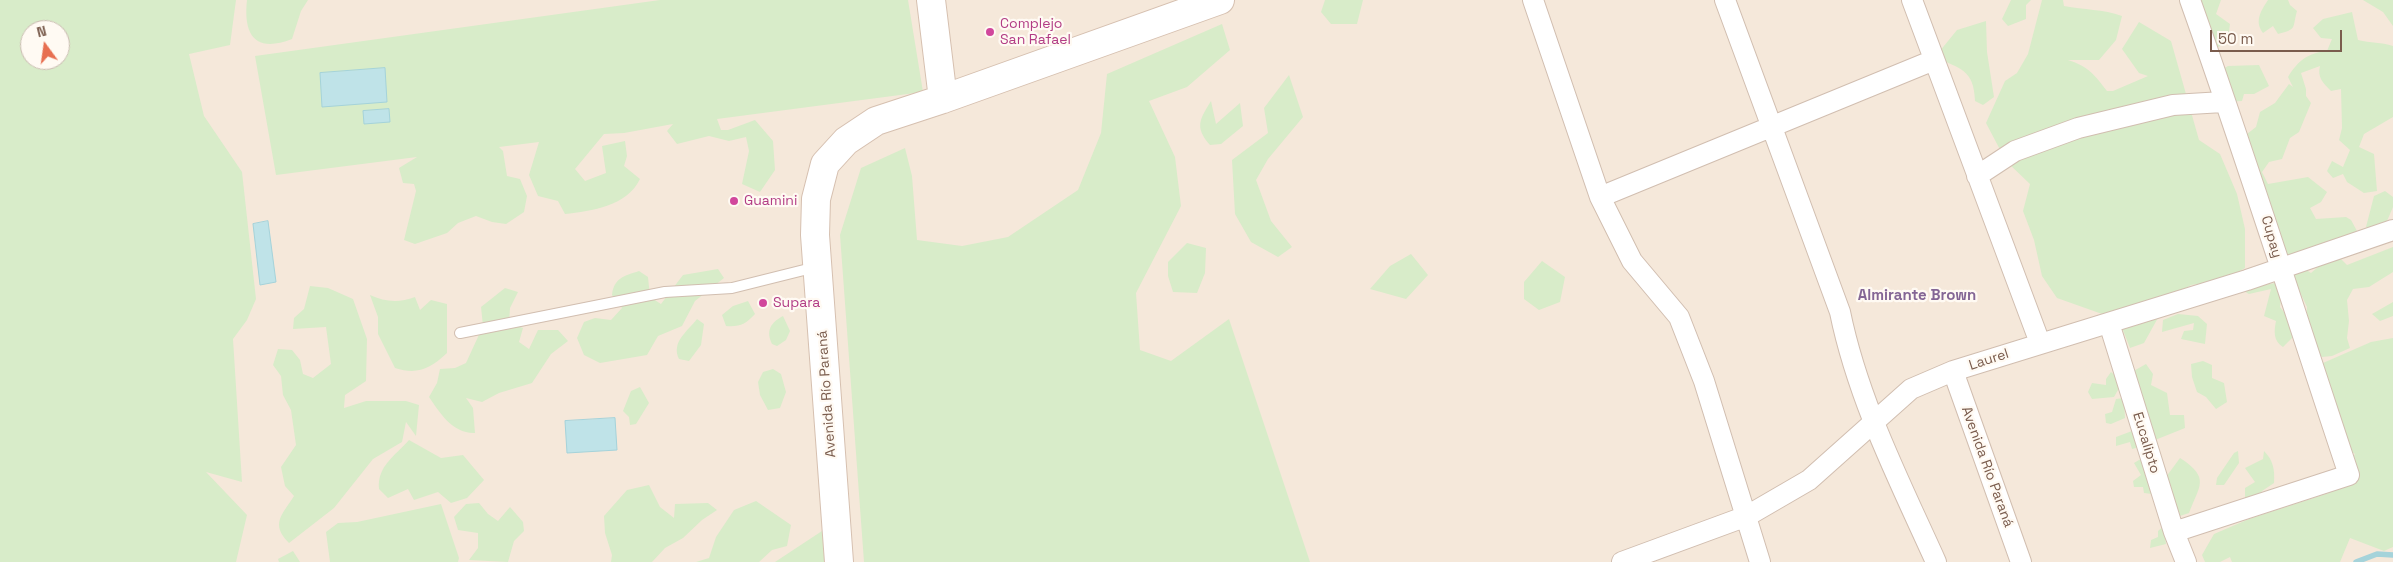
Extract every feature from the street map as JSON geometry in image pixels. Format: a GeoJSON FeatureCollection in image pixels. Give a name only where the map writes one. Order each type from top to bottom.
{"type":"FeatureCollection","features":[{"type":"Feature","properties":{"kind":"main road"},"geometry":{"type":"LineString","coordinates":[[931,0],[943,99]]}},
{"type":"Feature","properties":{"kind":"main road","name":"Avenida Río Paraná"},"geometry":{"type":"LineString","coordinates":[[839,562],[814,235],[816,199],[825,164],[846,141],[876,121],[1220,0]]}},
{"type":"Feature","properties":{"kind":"street"},"geometry":{"type":"LineString","coordinates":[[1533,0],[1600,196],[1632,261],[1679,317],[1704,381],[1760,562]]}},
{"type":"Feature","properties":{"kind":"street"},"geometry":{"type":"LineString","coordinates":[[1726,0],[1840,312],[1848,350],[1874,424],[1936,562]]}},
{"type":"Feature","properties":{"kind":"street"},"geometry":{"type":"LineString","coordinates":[[1912,0],[2040,343]]}},
{"type":"Feature","properties":{"kind":"street","name":"Cupay"},"geometry":{"type":"LineString","coordinates":[[2174,532],[2349,475],[2280,268],[2258,195],[2190,0]]}},
{"type":"Feature","properties":{"kind":"street"},"geometry":{"type":"LineString","coordinates":[[1600,196],[1934,60]]}},
{"type":"Feature","properties":{"kind":"street"},"geometry":{"type":"LineString","coordinates":[[1977,176],[2015,151],[2078,128],[2173,105],[2224,102]]}},
{"type":"Feature","properties":{"kind":"street","name":"Laurel"},"geometry":{"type":"LineString","coordinates":[[1622,562],[1747,516],[1809,480],[1911,389],[1953,371],[2280,268],[2393,230]]}},
{"type":"Feature","properties":{"kind":"street","name":"Eucalipto"},"geometry":{"type":"LineString","coordinates":[[2109,322],[2174,532],[2186,562]]}},
{"type":"Feature","properties":{"kind":"street","name":"Avenida Río Paraná"},"geometry":{"type":"LineString","coordinates":[[1953,371],[2021,562]]}},
{"type":"Feature","properties":{"kind":"lane"},"geometry":{"type":"LineString","coordinates":[[460,333],[665,292],[732,288],[817,267]]}},
{"type":"Feature","properties":{"kind":"shaded area"},"geometry":{"type":"Polygon","coordinates":[[[165,0],[2393,0],[2393,562],[200,562],[165,0]]]}},
{"type":"Feature","properties":{"kind":"green space"},"geometry":{"type":"Polygon","coordinates":[[[0,0],[236,0],[230,45],[189,54],[204,116],[242,172],[256,299],[247,320],[233,339],[242,482],[206,472],[247,515],[236,562],[0,562],[0,0]]]}},
{"type":"Feature","properties":{"kind":"green space"},"geometry":{"type":"Polygon","coordinates":[[[247,0],[308,0],[301,11],[292,39],[269,44],[261,42],[250,32],[246,13],[247,0]]]}},
{"type":"Feature","properties":{"kind":"green space"},"geometry":{"type":"Polygon","coordinates":[[[660,0],[908,0],[923,92],[717,119],[721,130],[728,130],[755,120],[773,141],[775,170],[760,192],[742,184],[749,151],[746,137],[729,141],[709,136],[677,144],[667,131],[673,124],[624,133],[604,134],[575,169],[585,181],[606,173],[602,146],[625,141],[627,156],[624,166],[640,179],[627,195],[608,206],[565,214],[558,201],[538,196],[529,175],[539,142],[499,147],[503,151],[507,176],[520,179],[527,196],[524,212],[506,224],[492,222],[476,216],[458,223],[447,233],[415,244],[404,240],[416,191],[414,184],[403,183],[399,168],[417,157],[276,175],[255,56],[660,0]]]}},
{"type":"Feature","properties":{"kind":"green space"},"geometry":{"type":"Polygon","coordinates":[[[1325,0],[1363,0],[1357,24],[1331,24],[1321,12],[1325,0]]]}},
{"type":"Feature","properties":{"kind":"green space"},"geometry":{"type":"Polygon","coordinates":[[[2011,0],[2031,0],[2026,5],[2026,19],[2008,26],[2002,19],[2011,0]]]}},
{"type":"Feature","properties":{"kind":"green space"},"geometry":{"type":"Polygon","coordinates":[[[2042,0],[2063,0],[2064,6],[2108,12],[2122,16],[2116,40],[2099,60],[2068,60],[2090,71],[2107,91],[2113,91],[2148,76],[2139,73],[2122,49],[2139,22],[2171,41],[2199,140],[2220,154],[2237,194],[2245,229],[2245,268],[2224,280],[2191,285],[2169,298],[2144,343],[2130,348],[2119,320],[2057,298],[2042,276],[2034,240],[2023,211],[2030,184],[2006,161],[1986,123],[2005,81],[2017,73],[2028,54],[2042,0]]]}},
{"type":"Feature","properties":{"kind":"green space"},"geometry":{"type":"Polygon","coordinates":[[[2192,0],[2221,0],[2216,14],[2230,24],[2228,39],[2209,55],[2192,0]]]}},
{"type":"Feature","properties":{"kind":"green space"},"geometry":{"type":"Polygon","coordinates":[[[2268,0],[2288,0],[2290,5],[2297,11],[2293,27],[2289,31],[2278,34],[2273,26],[2263,33],[2260,29],[2259,20],[2261,12],[2268,0]]]}},
{"type":"Feature","properties":{"kind":"green space"},"geometry":{"type":"Polygon","coordinates":[[[2363,0],[2393,0],[2393,26],[2383,12],[2363,0]]]}},
{"type":"Feature","properties":{"kind":"green space"},"geometry":{"type":"Polygon","coordinates":[[[2352,12],[2358,40],[2393,46],[2393,117],[2364,134],[2359,147],[2374,154],[2377,191],[2364,193],[2347,182],[2343,174],[2333,178],[2327,171],[2332,161],[2343,167],[2350,150],[2339,140],[2342,128],[2341,89],[2331,91],[2325,85],[2320,77],[2320,66],[2301,73],[2306,96],[2311,103],[2299,132],[2290,138],[2282,159],[2269,162],[2262,172],[2268,184],[2308,177],[2327,192],[2321,202],[2310,208],[2316,219],[2346,217],[2351,220],[2357,231],[2353,253],[2337,260],[2341,259],[2347,265],[2393,247],[2393,272],[2369,287],[2353,289],[2347,300],[2349,321],[2347,338],[2350,348],[2332,356],[2322,357],[2305,333],[2307,307],[2293,277],[2296,263],[2311,273],[2325,261],[2316,256],[2312,247],[2296,255],[2287,266],[2238,141],[2256,127],[2260,112],[2275,103],[2289,84],[2293,87],[2288,77],[2299,62],[2314,54],[2327,51],[2332,39],[2321,38],[2313,28],[2323,19],[2352,12]]]}},
{"type":"Feature","properties":{"kind":"green space"},"geometry":{"type":"Polygon","coordinates":[[[1986,21],[1987,52],[1994,97],[1983,105],[1975,101],[1972,82],[1964,72],[1935,57],[1957,30],[1986,21]]]}},
{"type":"Feature","properties":{"kind":"green space"},"geometry":{"type":"Polygon","coordinates":[[[1222,24],[1230,50],[1187,87],[1149,101],[1175,157],[1181,206],[1136,293],[1140,350],[1171,361],[1229,319],[1310,562],[864,562],[840,235],[861,168],[905,148],[912,176],[917,240],[962,246],[1008,237],[1078,190],[1101,133],[1107,74],[1222,24]]]}},
{"type":"Feature","properties":{"kind":"green space"},"geometry":{"type":"Polygon","coordinates":[[[2259,65],[2269,86],[2254,94],[2244,94],[2242,101],[2224,102],[2220,116],[2214,106],[2216,73],[2228,66],[2259,65]]]}},
{"type":"Feature","properties":{"kind":"green space"},"geometry":{"type":"Polygon","coordinates":[[[1289,75],[1303,117],[1268,159],[1256,180],[1271,221],[1292,247],[1278,257],[1251,242],[1235,214],[1232,160],[1268,133],[1264,108],[1289,75]]]}},
{"type":"Feature","properties":{"kind":"green space"},"geometry":{"type":"Polygon","coordinates":[[[1211,101],[1216,124],[1240,103],[1243,126],[1221,144],[1210,145],[1200,128],[1204,113],[1211,101]]]}},
{"type":"Feature","properties":{"kind":"green space"},"geometry":{"type":"Polygon","coordinates":[[[2385,191],[2393,197],[2393,207],[2384,228],[2374,231],[2366,227],[2374,196],[2385,191]]]}},
{"type":"Feature","properties":{"kind":"green space"},"geometry":{"type":"Polygon","coordinates":[[[1187,243],[1206,248],[1205,273],[1197,293],[1173,292],[1168,276],[1168,262],[1187,243]]]}},
{"type":"Feature","properties":{"kind":"green space"},"geometry":{"type":"Polygon","coordinates":[[[1411,254],[1428,275],[1406,299],[1370,289],[1390,266],[1411,254]]]}},
{"type":"Feature","properties":{"kind":"green space"},"geometry":{"type":"Polygon","coordinates":[[[1542,261],[1565,277],[1560,302],[1539,310],[1524,299],[1524,282],[1542,261]]]}},
{"type":"Feature","properties":{"kind":"green space"},"geometry":{"type":"Polygon","coordinates":[[[718,269],[724,278],[695,301],[682,326],[658,336],[647,355],[600,363],[584,355],[577,338],[584,322],[595,318],[611,320],[622,308],[612,295],[617,281],[621,278],[639,271],[648,277],[650,297],[661,304],[683,275],[718,269]]]}},
{"type":"Feature","properties":{"kind":"green space"},"geometry":{"type":"Polygon","coordinates":[[[2259,276],[2265,285],[2275,283],[2281,299],[2280,307],[2293,324],[2292,338],[2283,347],[2276,339],[2276,321],[2264,316],[2271,289],[2249,294],[2242,290],[2259,276]]]}},
{"type":"Feature","properties":{"kind":"green space"},"geometry":{"type":"Polygon","coordinates":[[[310,286],[328,288],[353,299],[367,339],[366,381],[345,395],[344,408],[366,401],[406,401],[419,405],[416,436],[406,422],[402,442],[373,459],[334,508],[289,543],[283,536],[279,525],[282,514],[294,496],[285,486],[281,467],[296,445],[291,410],[283,395],[281,376],[273,365],[278,349],[292,350],[300,360],[303,374],[313,378],[331,364],[326,327],[293,329],[294,318],[304,309],[310,286]]]}},
{"type":"Feature","properties":{"kind":"green space"},"geometry":{"type":"Polygon","coordinates":[[[505,288],[518,292],[510,308],[509,323],[523,328],[519,342],[529,349],[538,330],[558,330],[568,341],[551,354],[532,383],[499,393],[482,402],[466,398],[473,408],[475,433],[460,430],[448,421],[429,397],[437,383],[440,369],[455,368],[466,363],[483,326],[481,307],[505,288]]]}},
{"type":"Feature","properties":{"kind":"green space"},"geometry":{"type":"Polygon","coordinates":[[[370,295],[392,301],[415,297],[420,310],[431,300],[447,304],[447,353],[429,367],[417,371],[395,368],[378,334],[378,317],[370,295]]]}},
{"type":"Feature","properties":{"kind":"green space"},"geometry":{"type":"Polygon","coordinates":[[[748,301],[755,314],[742,324],[726,326],[722,315],[733,306],[748,301]]]}},
{"type":"Feature","properties":{"kind":"green space"},"geometry":{"type":"Polygon","coordinates":[[[2393,302],[2393,316],[2380,321],[2372,314],[2393,302]]]}},
{"type":"Feature","properties":{"kind":"green space"},"geometry":{"type":"Polygon","coordinates":[[[2178,314],[2198,316],[2207,324],[2205,344],[2181,339],[2184,331],[2193,330],[2194,323],[2162,332],[2163,320],[2178,314]]]}},
{"type":"Feature","properties":{"kind":"green space"},"geometry":{"type":"Polygon","coordinates":[[[783,316],[790,331],[786,340],[777,346],[772,344],[769,331],[772,325],[783,316]]]}},
{"type":"Feature","properties":{"kind":"green space"},"geometry":{"type":"Polygon","coordinates":[[[697,319],[704,324],[701,345],[689,361],[679,359],[677,347],[679,342],[697,319]]]}},
{"type":"Feature","properties":{"kind":"green space"},"geometry":{"type":"Polygon","coordinates":[[[2393,338],[2393,547],[2384,551],[2350,538],[2340,562],[2232,562],[2230,557],[2220,562],[2205,562],[2202,555],[2214,534],[2249,519],[2329,493],[2355,454],[2326,434],[2323,363],[2371,342],[2393,338]]]}},
{"type":"Feature","properties":{"kind":"green space"},"geometry":{"type":"Polygon","coordinates":[[[2203,361],[2212,365],[2212,378],[2224,383],[2227,402],[2216,409],[2206,397],[2197,392],[2192,377],[2191,364],[2203,361]]]}},
{"type":"Feature","properties":{"kind":"green space"},"geometry":{"type":"Polygon","coordinates":[[[2146,364],[2153,374],[2151,385],[2167,393],[2170,415],[2184,415],[2185,428],[2150,442],[2130,373],[2146,364]]]}},
{"type":"Feature","properties":{"kind":"green space"},"geometry":{"type":"Polygon","coordinates":[[[773,369],[781,374],[786,392],[780,408],[768,410],[760,395],[758,382],[763,372],[773,369]]]}},
{"type":"Feature","properties":{"kind":"green space"},"geometry":{"type":"Polygon","coordinates":[[[2111,372],[2118,378],[2118,390],[2114,397],[2092,399],[2088,392],[2092,383],[2106,385],[2106,379],[2111,372]]]}},
{"type":"Feature","properties":{"kind":"green space"},"geometry":{"type":"Polygon","coordinates":[[[640,387],[649,403],[636,424],[630,425],[629,417],[623,411],[631,391],[640,387]]]}},
{"type":"Feature","properties":{"kind":"green space"},"geometry":{"type":"Polygon","coordinates":[[[2124,398],[2125,418],[2111,424],[2106,423],[2105,414],[2112,412],[2116,399],[2124,398]]]}},
{"type":"Feature","properties":{"kind":"green space"},"geometry":{"type":"Polygon","coordinates":[[[2132,431],[2136,436],[2136,448],[2132,449],[2130,442],[2116,446],[2116,437],[2132,431]]]}},
{"type":"Feature","properties":{"kind":"green space"},"geometry":{"type":"Polygon","coordinates":[[[409,440],[441,458],[463,455],[484,480],[467,498],[451,503],[438,492],[414,500],[408,489],[388,498],[379,489],[381,474],[388,462],[409,440]]]}},
{"type":"Feature","properties":{"kind":"green space"},"geometry":{"type":"Polygon","coordinates":[[[2238,451],[2239,463],[2224,485],[2216,485],[2217,478],[2234,453],[2238,451]]]}},
{"type":"Feature","properties":{"kind":"green space"},"geometry":{"type":"Polygon","coordinates":[[[2264,451],[2273,465],[2274,483],[2262,491],[2255,505],[2245,501],[2245,488],[2255,482],[2245,468],[2263,459],[2264,451]]]}},
{"type":"Feature","properties":{"kind":"green space"},"geometry":{"type":"Polygon","coordinates":[[[2144,457],[2153,491],[2152,494],[2144,493],[2143,487],[2134,487],[2133,481],[2141,475],[2134,463],[2144,457]]]}},
{"type":"Feature","properties":{"kind":"green space"},"geometry":{"type":"Polygon","coordinates":[[[2180,458],[2196,471],[2200,483],[2189,513],[2177,517],[2163,481],[2180,458]]]}},
{"type":"Feature","properties":{"kind":"green space"},"geometry":{"type":"Polygon","coordinates":[[[649,485],[660,507],[674,518],[675,504],[708,503],[717,510],[702,520],[683,538],[665,548],[652,562],[611,562],[612,555],[605,533],[604,516],[627,490],[649,485]]]}},
{"type":"Feature","properties":{"kind":"green space"},"geometry":{"type":"Polygon","coordinates":[[[756,501],[791,525],[787,546],[772,550],[759,562],[696,562],[709,558],[716,537],[734,510],[756,501]]]}},
{"type":"Feature","properties":{"kind":"green space"},"geometry":{"type":"Polygon","coordinates":[[[479,503],[488,514],[498,521],[510,507],[523,522],[524,531],[514,541],[508,562],[469,560],[478,548],[478,533],[458,530],[454,517],[466,504],[479,503]]]}},
{"type":"Feature","properties":{"kind":"green space"},"geometry":{"type":"Polygon","coordinates":[[[441,504],[459,558],[458,562],[330,562],[326,532],[338,523],[357,522],[441,504]]]}},
{"type":"Feature","properties":{"kind":"green space"},"geometry":{"type":"Polygon","coordinates":[[[2164,526],[2166,544],[2150,548],[2151,540],[2158,537],[2158,531],[2164,526]]]}},
{"type":"Feature","properties":{"kind":"green space"},"geometry":{"type":"Polygon","coordinates":[[[822,531],[838,546],[830,562],[775,562],[822,531]]]}},
{"type":"Feature","properties":{"kind":"green space"},"geometry":{"type":"Polygon","coordinates":[[[293,551],[300,562],[279,562],[278,559],[293,551]]]}},
{"type":"Feature","properties":{"kind":"water"},"geometry":{"type":"Polygon","coordinates":[[[385,68],[387,102],[322,107],[320,73],[385,68]]]}},
{"type":"Feature","properties":{"kind":"water"},"geometry":{"type":"Polygon","coordinates":[[[389,109],[390,122],[364,124],[363,111],[389,109]]]}},
{"type":"Feature","properties":{"kind":"water"},"geometry":{"type":"Polygon","coordinates":[[[268,221],[276,282],[260,285],[253,224],[268,221]]]}},
{"type":"Feature","properties":{"kind":"water"},"geometry":{"type":"Polygon","coordinates":[[[615,418],[617,450],[567,453],[565,421],[615,418]]]}},
{"type":"Feature","properties":{"kind":"waterway"},"geometry":{"type":"LineString","coordinates":[[2356,562],[2377,554],[2393,555]]}},
{"type":"Feature","properties":{"kind":"place","name":"Complejo San Rafael"},"geometry":{"type":"Point","coordinates":[990,32]}},
{"type":"Feature","properties":{"kind":"place","name":"Guamini"},"geometry":{"type":"Point","coordinates":[734,201]}},
{"type":"Feature","properties":{"kind":"place","name":"Supara"},"geometry":{"type":"Point","coordinates":[763,303]}},
{"type":"Feature","properties":{"kind":"district","name":"Almirante Brown"},"geometry":{"type":"Point","coordinates":[1917,296]}}]}
